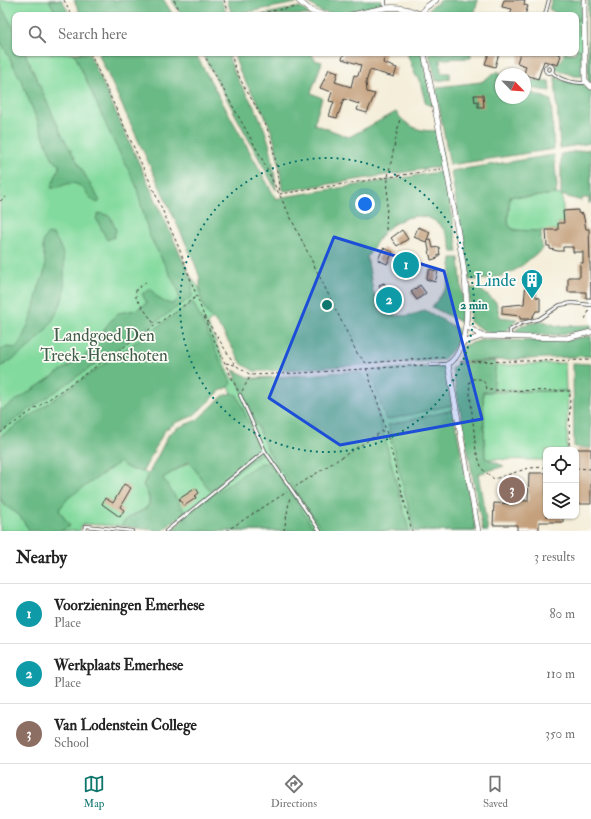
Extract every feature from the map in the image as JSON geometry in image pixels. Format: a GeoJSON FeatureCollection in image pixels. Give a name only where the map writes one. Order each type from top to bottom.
{"type":"FeatureCollection","features":[{"type":"Feature","properties":{"kind":"street"},"geometry":{"type":"LineString","coordinates":[[298,0],[302,5],[317,12]]}},
{"type":"Feature","properties":{"kind":"street"},"geometry":{"type":"LineString","coordinates":[[423,12],[425,8],[436,0]]}},
{"type":"Feature","properties":{"kind":"street"},"geometry":{"type":"LineString","coordinates":[[584,0],[589,85]]}},
{"type":"Feature","properties":{"kind":"street"},"geometry":{"type":"LineString","coordinates":[[366,12],[385,8],[402,7],[414,12]]}},
{"type":"Feature","properties":{"kind":"street"},"geometry":{"type":"LineString","coordinates":[[425,56],[447,168],[464,272],[466,326],[462,342],[455,357],[449,363],[478,531]]}},
{"type":"Feature","properties":{"kind":"street"},"geometry":{"type":"LineString","coordinates":[[466,326],[482,336]]}},
{"type":"Feature","properties":{"kind":"street"},"geometry":{"type":"LineString","coordinates":[[462,342],[482,336],[567,338],[591,332]]}},
{"type":"Feature","properties":{"kind":"lane"},"geometry":{"type":"LineString","coordinates":[[385,0],[385,8]]}},
{"type":"Feature","properties":{"kind":"lane"},"geometry":{"type":"LineString","coordinates":[[547,12],[549,0]]}},
{"type":"Feature","properties":{"kind":"lane"},"geometry":{"type":"LineString","coordinates":[[552,72],[555,75],[570,81],[589,85]]}},
{"type":"Feature","properties":{"kind":"lane"},"geometry":{"type":"LineString","coordinates":[[510,337],[510,330],[522,323],[539,319],[560,305],[572,303],[591,305]]}},
{"type":"Feature","properties":{"kind":"lane"},"geometry":{"type":"LineString","coordinates":[[430,365],[449,363]]}},
{"type":"Feature","properties":{"kind":"lane"},"geometry":{"type":"LineString","coordinates":[[240,395],[265,451],[320,531]]}},
{"type":"Feature","properties":{"kind":"lane"},"geometry":{"type":"LineString","coordinates":[[166,531],[265,451]]}},
{"type":"Feature","properties":{"kind":"lane"},"geometry":{"type":"LineString","coordinates":[[85,531],[86,526],[132,531]]}},
{"type":"Feature","properties":{"kind":"path"},"geometry":{"type":"LineString","coordinates":[[64,0],[70,12]]}},
{"type":"Feature","properties":{"kind":"path"},"geometry":{"type":"LineString","coordinates":[[174,0],[180,12]]}},
{"type":"Feature","properties":{"kind":"path"},"geometry":{"type":"LineString","coordinates":[[224,0],[229,12]]}},
{"type":"Feature","properties":{"kind":"path"},"geometry":{"type":"LineString","coordinates":[[265,12],[302,5]]}},
{"type":"Feature","properties":{"kind":"path"},"geometry":{"type":"LineString","coordinates":[[91,56],[179,248],[203,314],[240,395]]}},
{"type":"Feature","properties":{"kind":"path"},"geometry":{"type":"LineString","coordinates":[[205,56],[280,194],[357,353],[366,363],[455,357]]}},
{"type":"Feature","properties":{"kind":"path"},"geometry":{"type":"LineString","coordinates":[[233,56],[235,68],[267,127],[277,167],[280,194]]}},
{"type":"Feature","properties":{"kind":"path"},"geometry":{"type":"LineString","coordinates":[[386,230],[388,178],[400,118]]}},
{"type":"Feature","properties":{"kind":"path"},"geometry":{"type":"LineString","coordinates":[[280,194],[447,168]]}},
{"type":"Feature","properties":{"kind":"path"},"geometry":{"type":"LineString","coordinates":[[0,201],[6,197]]}},
{"type":"Feature","properties":{"kind":"path"},"geometry":{"type":"LineString","coordinates":[[146,282],[136,290],[136,298],[155,326]]}},
{"type":"Feature","properties":{"kind":"path"},"geometry":{"type":"LineString","coordinates":[[0,433],[197,297]]}},
{"type":"Feature","properties":{"kind":"path"},"geometry":{"type":"LineString","coordinates":[[585,319],[589,312]]}},
{"type":"Feature","properties":{"kind":"path"},"geometry":{"type":"LineString","coordinates":[[203,314],[235,366]]}},
{"type":"Feature","properties":{"kind":"path"},"geometry":{"type":"LineString","coordinates":[[449,363],[591,360]]}},
{"type":"Feature","properties":{"kind":"path"},"geometry":{"type":"LineString","coordinates":[[225,362],[250,375],[430,365]]}},
{"type":"Feature","properties":{"kind":"path"},"geometry":{"type":"LineString","coordinates":[[366,368],[386,430],[412,531]]}},
{"type":"Feature","properties":{"kind":"path"},"geometry":{"type":"LineString","coordinates":[[240,395],[250,375]]}},
{"type":"Feature","properties":{"kind":"path"},"geometry":{"type":"LineString","coordinates":[[543,467],[528,468],[494,479],[482,470],[476,451],[469,384],[471,379],[480,379],[486,384],[487,390],[570,391],[569,447]]}},
{"type":"Feature","properties":{"kind":"path"},"geometry":{"type":"LineString","coordinates":[[226,531],[386,430]]}},
{"type":"Feature","properties":{"kind":"path"},"geometry":{"type":"LineString","coordinates":[[579,468],[591,469]]}},
{"type":"Feature","properties":{"kind":"path"},"geometry":{"type":"LineString","coordinates":[[284,531],[291,490]]}},
{"type":"Feature","properties":{"kind":"highlighted area"},"geometry":{"type":"Polygon","coordinates":[[[334,237],[444,271],[482,419],[340,445],[269,398],[334,237]]]}},
{"type":"Feature","properties":{"kind":"green space","name":"Landgoed Den Treek-Henschoten"},"geometry":{"type":"Polygon","coordinates":[[[0,0],[60,0],[66,12],[12,12],[12,56],[88,56],[177,256],[218,316],[207,323],[232,379],[444,369],[474,531],[187,531],[192,521],[178,519],[160,492],[159,480],[188,463],[189,464],[247,426],[227,382],[120,462],[126,467],[148,474],[143,485],[148,495],[149,502],[147,507],[131,516],[121,526],[84,524],[81,526],[80,531],[61,531],[69,526],[59,510],[0,464],[0,0]]]}},
{"type":"Feature","properties":{"kind":"green space"},"geometry":{"type":"Polygon","coordinates":[[[49,0],[62,0],[68,12],[55,12],[49,0]]]}},
{"type":"Feature","properties":{"kind":"green space"},"geometry":{"type":"Polygon","coordinates":[[[74,0],[164,0],[171,12],[80,12],[74,0]]]}},
{"type":"Feature","properties":{"kind":"green space"},"geometry":{"type":"Polygon","coordinates":[[[172,0],[221,0],[226,12],[179,12],[172,0]]]}},
{"type":"Feature","properties":{"kind":"green space"},"geometry":{"type":"Polygon","coordinates":[[[227,0],[294,0],[296,3],[248,12],[231,12],[227,0]]]}},
{"type":"Feature","properties":{"kind":"green space"},"geometry":{"type":"Polygon","coordinates":[[[305,0],[381,0],[381,4],[348,12],[321,12],[305,0]]]}},
{"type":"Feature","properties":{"kind":"green space"},"geometry":{"type":"Polygon","coordinates":[[[442,0],[478,0],[475,12],[428,12],[431,7],[442,0]]]}},
{"type":"Feature","properties":{"kind":"green space"},"geometry":{"type":"Polygon","coordinates":[[[552,0],[582,0],[583,19],[579,20],[579,12],[554,12],[549,9],[552,0]]]}},
{"type":"Feature","properties":{"kind":"green space"},"geometry":{"type":"Polygon","coordinates":[[[588,0],[591,0],[591,83],[588,81],[588,0]]]}},
{"type":"Feature","properties":{"kind":"green space"},"geometry":{"type":"Polygon","coordinates":[[[0,4],[12,26],[12,56],[26,56],[62,135],[100,201],[98,203],[91,199],[82,188],[73,183],[51,188],[60,165],[53,160],[21,80],[0,40],[0,4]]]}},
{"type":"Feature","properties":{"kind":"green space"},"geometry":{"type":"Polygon","coordinates":[[[300,7],[306,12],[275,12],[300,7]]]}},
{"type":"Feature","properties":{"kind":"green space"},"geometry":{"type":"Polygon","coordinates":[[[583,19],[583,51],[579,49],[579,20],[583,19]]]}},
{"type":"Feature","properties":{"kind":"green space"},"geometry":{"type":"Polygon","coordinates":[[[579,49],[583,51],[583,76],[575,76],[554,69],[558,61],[562,61],[563,56],[579,56],[579,49]]]}},
{"type":"Feature","properties":{"kind":"green space"},"geometry":{"type":"Polygon","coordinates":[[[75,56],[90,56],[192,280],[192,297],[0,430],[0,411],[93,350],[107,325],[118,313],[136,310],[147,303],[142,294],[151,289],[160,299],[173,304],[179,298],[178,290],[149,235],[136,185],[112,138],[75,56]]]}},
{"type":"Feature","properties":{"kind":"green space"},"geometry":{"type":"Polygon","coordinates":[[[99,56],[197,56],[276,199],[445,171],[458,252],[452,252],[449,239],[444,229],[436,222],[428,218],[418,216],[397,222],[387,229],[367,257],[373,291],[381,311],[403,316],[419,313],[425,310],[458,329],[457,342],[450,353],[443,360],[254,371],[242,364],[223,332],[205,310],[200,295],[200,278],[194,261],[99,56]]]}},
{"type":"Feature","properties":{"kind":"green space"},"geometry":{"type":"Polygon","coordinates":[[[204,56],[229,56],[230,62],[256,111],[267,136],[273,163],[276,190],[204,56]]]}},
{"type":"Feature","properties":{"kind":"green space"},"geometry":{"type":"Polygon","coordinates":[[[235,56],[313,56],[315,60],[322,62],[311,93],[322,98],[314,124],[349,137],[396,112],[409,125],[419,129],[431,131],[438,130],[444,166],[285,191],[282,189],[274,141],[268,123],[235,56]]]}},
{"type":"Feature","properties":{"kind":"green space"},"geometry":{"type":"Polygon","coordinates":[[[408,56],[423,56],[433,106],[426,104],[420,82],[415,74],[408,56]]]}},
{"type":"Feature","properties":{"kind":"green space"},"geometry":{"type":"Polygon","coordinates":[[[430,56],[471,56],[471,58],[440,59],[441,73],[450,73],[450,79],[436,81],[430,56]]]}},
{"type":"Feature","properties":{"kind":"green space"},"geometry":{"type":"Polygon","coordinates":[[[495,73],[495,104],[531,104],[531,92],[551,100],[554,149],[450,165],[436,91],[438,87],[481,82],[495,73]]]}},
{"type":"Feature","properties":{"kind":"green space"},"geometry":{"type":"Polygon","coordinates":[[[555,77],[568,82],[583,83],[584,86],[591,89],[591,143],[560,148],[555,77]]]}},
{"type":"Feature","properties":{"kind":"green space"},"geometry":{"type":"Polygon","coordinates":[[[531,80],[549,81],[550,91],[531,87],[531,80]]]}},
{"type":"Feature","properties":{"kind":"green space"},"geometry":{"type":"Polygon","coordinates":[[[591,149],[591,203],[589,203],[589,198],[582,198],[582,201],[561,195],[561,154],[591,149]]]}},
{"type":"Feature","properties":{"kind":"green space"},"geometry":{"type":"Polygon","coordinates":[[[554,155],[557,186],[556,194],[528,197],[510,196],[509,226],[514,230],[541,231],[542,250],[520,267],[508,274],[489,279],[469,280],[451,171],[554,155]]]}},
{"type":"Feature","properties":{"kind":"green space"},"geometry":{"type":"Polygon","coordinates":[[[556,194],[562,195],[564,221],[568,221],[568,223],[558,223],[558,233],[556,233],[556,230],[524,231],[509,226],[510,196],[528,197],[556,194]]]}},
{"type":"Feature","properties":{"kind":"green space"},"geometry":{"type":"Polygon","coordinates":[[[99,213],[110,216],[116,230],[114,237],[107,240],[96,218],[99,213]]]}},
{"type":"Feature","properties":{"kind":"green space"},"geometry":{"type":"Polygon","coordinates":[[[48,234],[53,235],[57,240],[63,255],[64,293],[60,306],[48,327],[40,337],[21,353],[0,367],[0,349],[8,347],[16,348],[21,341],[30,318],[45,271],[43,242],[48,234]]]}},
{"type":"Feature","properties":{"kind":"green space"},"geometry":{"type":"Polygon","coordinates":[[[452,258],[459,258],[464,322],[461,322],[432,307],[446,288],[450,277],[452,258]]]}},
{"type":"Feature","properties":{"kind":"green space"},"geometry":{"type":"Polygon","coordinates":[[[469,288],[478,288],[496,302],[500,317],[517,319],[511,327],[500,334],[495,334],[489,333],[470,322],[469,288]]]}},
{"type":"Feature","properties":{"kind":"green space"},"geometry":{"type":"Polygon","coordinates":[[[193,302],[231,383],[229,387],[220,391],[193,416],[175,423],[165,430],[143,471],[130,469],[120,462],[68,498],[59,510],[70,526],[61,531],[30,531],[19,515],[3,504],[0,497],[0,437],[193,302]]]}},
{"type":"Feature","properties":{"kind":"green space"},"geometry":{"type":"Polygon","coordinates":[[[543,321],[557,326],[591,325],[591,329],[558,335],[511,334],[522,325],[543,321]]]}},
{"type":"Feature","properties":{"kind":"green space"},"geometry":{"type":"Polygon","coordinates":[[[591,336],[591,356],[459,362],[462,346],[482,340],[559,341],[591,336]]]}},
{"type":"Feature","properties":{"kind":"green space"},"geometry":{"type":"Polygon","coordinates":[[[496,361],[493,392],[483,392],[485,458],[504,466],[478,474],[488,531],[483,531],[452,368],[456,364],[496,361]]]}},
{"type":"Feature","properties":{"kind":"green space"},"geometry":{"type":"Polygon","coordinates":[[[565,363],[566,391],[492,390],[481,366],[565,363]]]}},
{"type":"Feature","properties":{"kind":"green space"},"geometry":{"type":"Polygon","coordinates":[[[573,363],[591,364],[591,448],[574,447],[573,363]]]}},
{"type":"Feature","properties":{"kind":"green space"},"geometry":{"type":"Polygon","coordinates":[[[445,367],[452,405],[386,420],[370,373],[371,370],[445,367]]]}},
{"type":"Feature","properties":{"kind":"green space"},"geometry":{"type":"Polygon","coordinates":[[[233,370],[253,379],[358,371],[368,383],[374,397],[409,531],[323,531],[269,453],[233,370]]]}},
{"type":"Feature","properties":{"kind":"green space"},"geometry":{"type":"Polygon","coordinates":[[[568,391],[567,447],[543,447],[543,460],[485,459],[483,392],[568,391]]]}},
{"type":"Feature","properties":{"kind":"green space"},"geometry":{"type":"Polygon","coordinates":[[[232,393],[237,395],[262,453],[210,491],[189,461],[163,478],[185,512],[162,531],[121,526],[131,516],[147,507],[149,502],[148,495],[143,485],[169,434],[177,428],[197,420],[223,396],[232,393]]]}},
{"type":"Feature","properties":{"kind":"green space"},"geometry":{"type":"Polygon","coordinates":[[[453,410],[476,531],[414,531],[388,425],[453,410]]]}},
{"type":"Feature","properties":{"kind":"green space"},"geometry":{"type":"Polygon","coordinates":[[[260,463],[266,463],[277,474],[292,494],[315,531],[171,531],[205,500],[260,463]]]}},
{"type":"Feature","properties":{"kind":"green space"},"geometry":{"type":"Polygon","coordinates":[[[0,497],[3,504],[19,515],[30,531],[0,531],[0,497]]]}},
{"type":"Feature","properties":{"kind":"building"},"geometry":{"type":"Polygon","coordinates":[[[504,0],[525,0],[524,5],[528,6],[526,12],[511,12],[512,9],[502,7],[504,0]]]}},
{"type":"Feature","properties":{"kind":"building"},"geometry":{"type":"Polygon","coordinates":[[[343,56],[385,56],[383,63],[397,68],[394,77],[370,70],[366,82],[367,92],[375,94],[367,113],[357,110],[359,104],[344,99],[337,118],[329,116],[334,102],[329,101],[332,92],[320,88],[329,69],[338,72],[335,82],[351,87],[354,75],[358,76],[361,65],[342,59],[343,56]]]}},
{"type":"Feature","properties":{"kind":"building"},"geometry":{"type":"Polygon","coordinates":[[[488,56],[498,56],[495,67],[485,64],[488,56]]]}},
{"type":"Feature","properties":{"kind":"building"},"geometry":{"type":"Polygon","coordinates":[[[519,56],[561,56],[558,65],[544,61],[538,79],[531,76],[531,68],[526,68],[526,66],[517,63],[519,56]]]}},
{"type":"Feature","properties":{"kind":"building"},"geometry":{"type":"Polygon","coordinates":[[[474,95],[483,95],[484,107],[478,107],[478,101],[475,102],[474,95]]]}},
{"type":"Feature","properties":{"kind":"building"},"geometry":{"type":"Polygon","coordinates":[[[578,210],[578,213],[583,214],[586,229],[589,229],[591,298],[586,298],[586,292],[568,292],[568,277],[580,277],[580,263],[583,263],[583,252],[573,252],[573,247],[563,247],[563,251],[558,251],[550,249],[550,246],[547,246],[546,230],[558,230],[558,223],[564,223],[563,211],[578,210]]]}},
{"type":"Feature","properties":{"kind":"building"},"geometry":{"type":"Polygon","coordinates":[[[418,227],[430,232],[426,242],[414,237],[418,227]]]}},
{"type":"Feature","properties":{"kind":"building"},"geometry":{"type":"Polygon","coordinates":[[[402,230],[408,239],[397,246],[391,238],[402,230]]]}},
{"type":"Feature","properties":{"kind":"building"},"geometry":{"type":"Polygon","coordinates":[[[431,239],[433,248],[439,247],[440,255],[438,255],[438,258],[431,260],[427,240],[431,239]]]}},
{"type":"Feature","properties":{"kind":"building"},"geometry":{"type":"Polygon","coordinates":[[[383,248],[393,252],[387,264],[378,260],[383,248]]]}},
{"type":"Feature","properties":{"kind":"building"},"geometry":{"type":"Polygon","coordinates":[[[407,253],[415,257],[407,277],[398,273],[402,258],[404,259],[407,253]]]}},
{"type":"Feature","properties":{"kind":"building"},"geometry":{"type":"Polygon","coordinates":[[[430,269],[438,272],[435,282],[426,279],[430,269]]]}},
{"type":"Feature","properties":{"kind":"building","name":"Linde"},"geometry":{"type":"Polygon","coordinates":[[[526,281],[533,281],[536,297],[540,298],[540,311],[536,311],[532,318],[529,319],[520,319],[520,316],[502,314],[502,306],[524,304],[526,281]]]}},
{"type":"Feature","properties":{"kind":"building"},"geometry":{"type":"Polygon","coordinates":[[[384,283],[388,294],[396,291],[401,302],[383,310],[378,299],[383,296],[379,285],[384,283]]]}},
{"type":"Feature","properties":{"kind":"building"},"geometry":{"type":"Polygon","coordinates":[[[420,285],[426,293],[417,300],[411,292],[420,285]]]}},
{"type":"Feature","properties":{"kind":"building"},"geometry":{"type":"Polygon","coordinates":[[[579,449],[591,449],[591,504],[579,504],[579,449]]]}},
{"type":"Feature","properties":{"kind":"building"},"geometry":{"type":"Polygon","coordinates":[[[529,473],[543,473],[543,519],[563,519],[563,522],[539,522],[539,531],[517,531],[517,525],[493,525],[494,503],[514,504],[514,500],[528,501],[529,473]]]}},
{"type":"Feature","properties":{"kind":"building"},"geometry":{"type":"Polygon","coordinates":[[[124,484],[131,488],[120,507],[124,510],[120,517],[102,504],[105,498],[113,503],[124,484]]]}},
{"type":"Feature","properties":{"kind":"building"},"geometry":{"type":"Polygon","coordinates":[[[196,488],[199,493],[195,496],[196,498],[184,506],[179,499],[196,488]]]}},
{"type":"Feature","properties":{"kind":"place","name":"Voorzieningen Emerhese"},"geometry":{"type":"Point","coordinates":[406,265]}},
{"type":"Feature","properties":{"kind":"place","name":"Werkplaats Emerhese"},"geometry":{"type":"Point","coordinates":[389,300]}},
{"type":"Feature","properties":{"kind":"place","name":"Linde"},"geometry":{"type":"Point","coordinates":[532,300]}},
{"type":"Feature","properties":{"kind":"place","name":"Van Lodenstein College"},"geometry":{"type":"Point","coordinates":[512,490]}}]}
